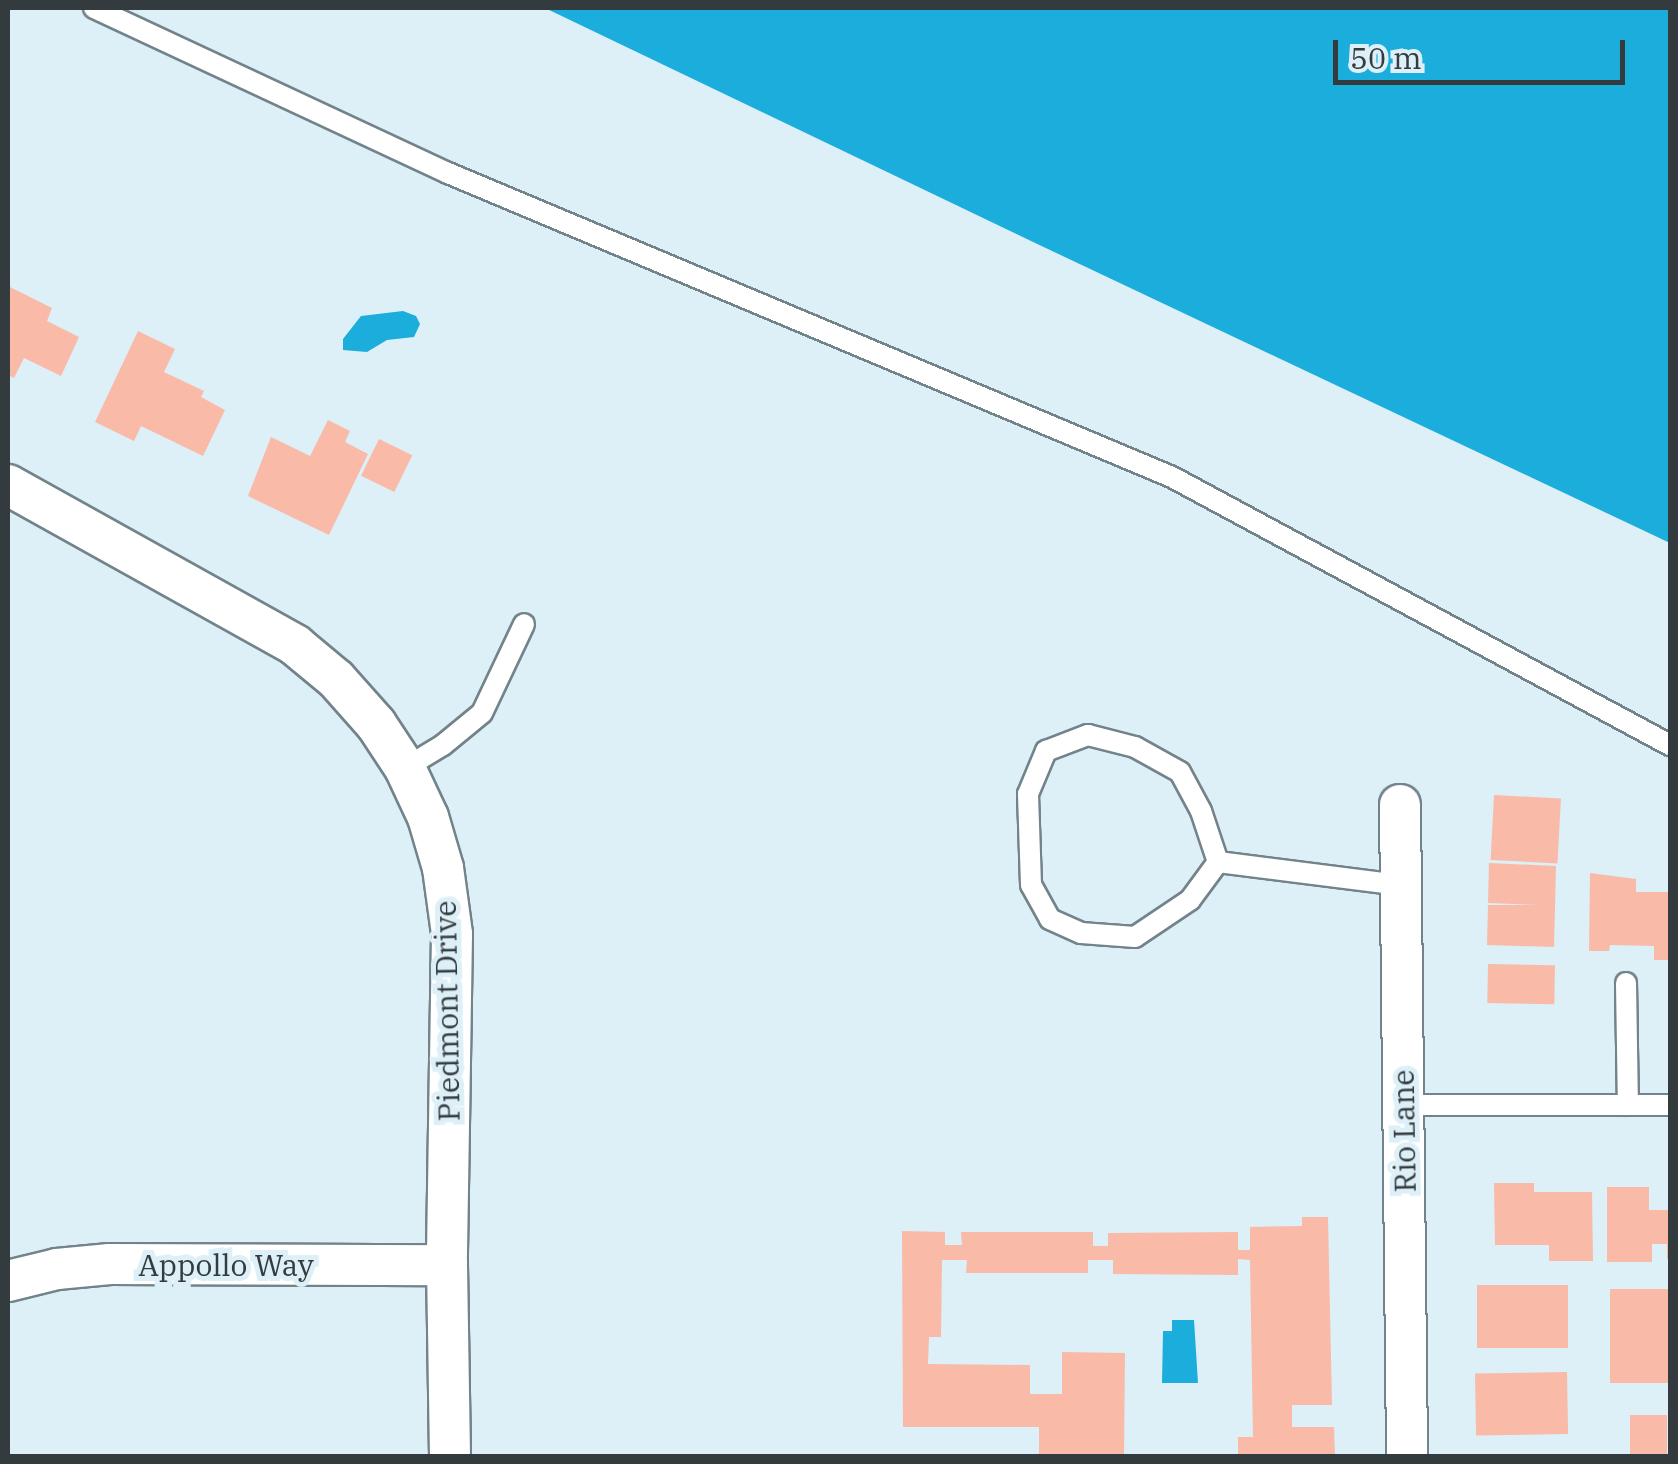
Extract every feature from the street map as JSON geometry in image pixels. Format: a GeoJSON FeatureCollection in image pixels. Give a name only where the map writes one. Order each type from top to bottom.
{"type":"FeatureCollection","features":[{"type":"Feature","properties":{"kind":"street","name":"Piedmont Drive"},"geometry":{"type":"LineString","coordinates":[[8,485],[295,645],[350,694],[405,768],[428,817],[443,868],[452,934],[447,1265],[450,1456]]}},
{"type":"Feature","properties":{"kind":"street","name":"Rio Lane"},"geometry":{"type":"LineString","coordinates":[[1400,805],[1407,1456]]}},
{"type":"Feature","properties":{"kind":"street","name":"Appollo Way"},"geometry":{"type":"LineString","coordinates":[[8,1281],[58,1269],[110,1264],[447,1265]]}},
{"type":"Feature","properties":{"kind":"lane"},"geometry":{"type":"LineString","coordinates":[[94,8],[448,173],[1172,477],[1670,745]]}},
{"type":"Feature","properties":{"kind":"lane"},"geometry":{"type":"LineString","coordinates":[[405,768],[443,746],[482,712],[524,624]]}},
{"type":"Feature","properties":{"kind":"lane"},"geometry":{"type":"LineString","coordinates":[[1088,736],[1135,747],[1180,772],[1200,811],[1218,862],[1190,900],[1134,937],[1081,932],[1050,919],[1030,885],[1028,794],[1046,751],[1088,736]]}},
{"type":"Feature","properties":{"kind":"lane"},"geometry":{"type":"LineString","coordinates":[[1218,862],[1401,885]]}},
{"type":"Feature","properties":{"kind":"lane"},"geometry":{"type":"LineString","coordinates":[[1626,983],[1628,1104]]}},
{"type":"Feature","properties":{"kind":"lane"},"geometry":{"type":"LineString","coordinates":[[1404,1105],[1670,1104]]}},
{"type":"Feature","properties":{"kind":"water"},"geometry":{"type":"Polygon","coordinates":[[[545,8],[1670,8],[1670,543],[1031,241],[545,8]]]}},
{"type":"Feature","properties":{"kind":"water"},"geometry":{"type":"Polygon","coordinates":[[[403,311],[416,316],[420,324],[414,337],[387,340],[367,352],[343,350],[343,339],[361,316],[403,311]]]}},
{"type":"Feature","properties":{"kind":"water"},"geometry":{"type":"Polygon","coordinates":[[[1172,1320],[1194,1320],[1198,1383],[1162,1383],[1163,1331],[1172,1331],[1172,1320]]]}},
{"type":"Feature","properties":{"kind":"building"},"geometry":{"type":"Polygon","coordinates":[[[8,286],[52,308],[47,321],[79,337],[61,376],[24,358],[14,378],[8,375],[8,286]]]}},
{"type":"Feature","properties":{"kind":"building"},"geometry":{"type":"Polygon","coordinates":[[[138,331],[175,349],[164,372],[204,391],[201,397],[225,410],[203,456],[141,426],[134,441],[95,422],[138,331]]]}},
{"type":"Feature","properties":{"kind":"building"},"geometry":{"type":"Polygon","coordinates":[[[328,420],[350,431],[345,442],[368,454],[329,535],[248,496],[271,437],[310,456],[328,420]]]}},
{"type":"Feature","properties":{"kind":"building"},"geometry":{"type":"Polygon","coordinates":[[[379,439],[412,455],[394,492],[361,476],[379,439]]]}},
{"type":"Feature","properties":{"kind":"building"},"geometry":{"type":"Polygon","coordinates":[[[1494,795],[1561,799],[1558,863],[1491,860],[1494,795]]]}},
{"type":"Feature","properties":{"kind":"building"},"geometry":{"type":"Polygon","coordinates":[[[1489,863],[1556,866],[1554,947],[1487,945],[1488,905],[1540,905],[1488,903],[1489,863]]]}},
{"type":"Feature","properties":{"kind":"building"},"geometry":{"type":"Polygon","coordinates":[[[1590,873],[1636,879],[1636,892],[1670,892],[1670,960],[1654,960],[1654,946],[1610,945],[1609,951],[1589,951],[1590,873]]]}},
{"type":"Feature","properties":{"kind":"building"},"geometry":{"type":"Polygon","coordinates":[[[1488,964],[1555,965],[1554,1004],[1487,1003],[1488,964]]]}},
{"type":"Feature","properties":{"kind":"building"},"geometry":{"type":"Polygon","coordinates":[[[1494,1183],[1534,1183],[1534,1192],[1592,1192],[1593,1261],[1549,1261],[1549,1245],[1495,1245],[1494,1183]]]}},
{"type":"Feature","properties":{"kind":"building"},"geometry":{"type":"Polygon","coordinates":[[[1607,1187],[1649,1187],[1649,1210],[1670,1210],[1670,1259],[1667,1244],[1652,1244],[1652,1262],[1607,1262],[1607,1187]]]}},
{"type":"Feature","properties":{"kind":"building"},"geometry":{"type":"Polygon","coordinates":[[[1302,1217],[1328,1217],[1332,1405],[1292,1405],[1292,1427],[1334,1427],[1335,1456],[1238,1456],[1238,1437],[1253,1437],[1250,1260],[1238,1259],[1238,1275],[1113,1274],[1113,1260],[1088,1260],[1088,1273],[966,1273],[967,1260],[942,1260],[941,1337],[929,1337],[928,1364],[1030,1365],[1030,1394],[1062,1394],[1062,1352],[1125,1353],[1124,1456],[1039,1456],[1039,1427],[903,1427],[902,1231],[945,1232],[945,1245],[962,1245],[961,1232],[1093,1232],[1093,1246],[1108,1246],[1108,1233],[1238,1232],[1238,1250],[1250,1250],[1250,1227],[1302,1226],[1302,1217]]]}},
{"type":"Feature","properties":{"kind":"building"},"geometry":{"type":"Polygon","coordinates":[[[1477,1285],[1568,1285],[1568,1348],[1477,1348],[1477,1285]]]}},
{"type":"Feature","properties":{"kind":"building"},"geometry":{"type":"Polygon","coordinates":[[[1610,1289],[1670,1289],[1670,1383],[1610,1383],[1610,1289]]]}},
{"type":"Feature","properties":{"kind":"building"},"geometry":{"type":"Polygon","coordinates":[[[1567,1372],[1568,1434],[1476,1436],[1475,1374],[1567,1372]]]}},
{"type":"Feature","properties":{"kind":"building"},"geometry":{"type":"Polygon","coordinates":[[[1630,1415],[1667,1415],[1667,1456],[1630,1456],[1630,1415]]]}}]}
